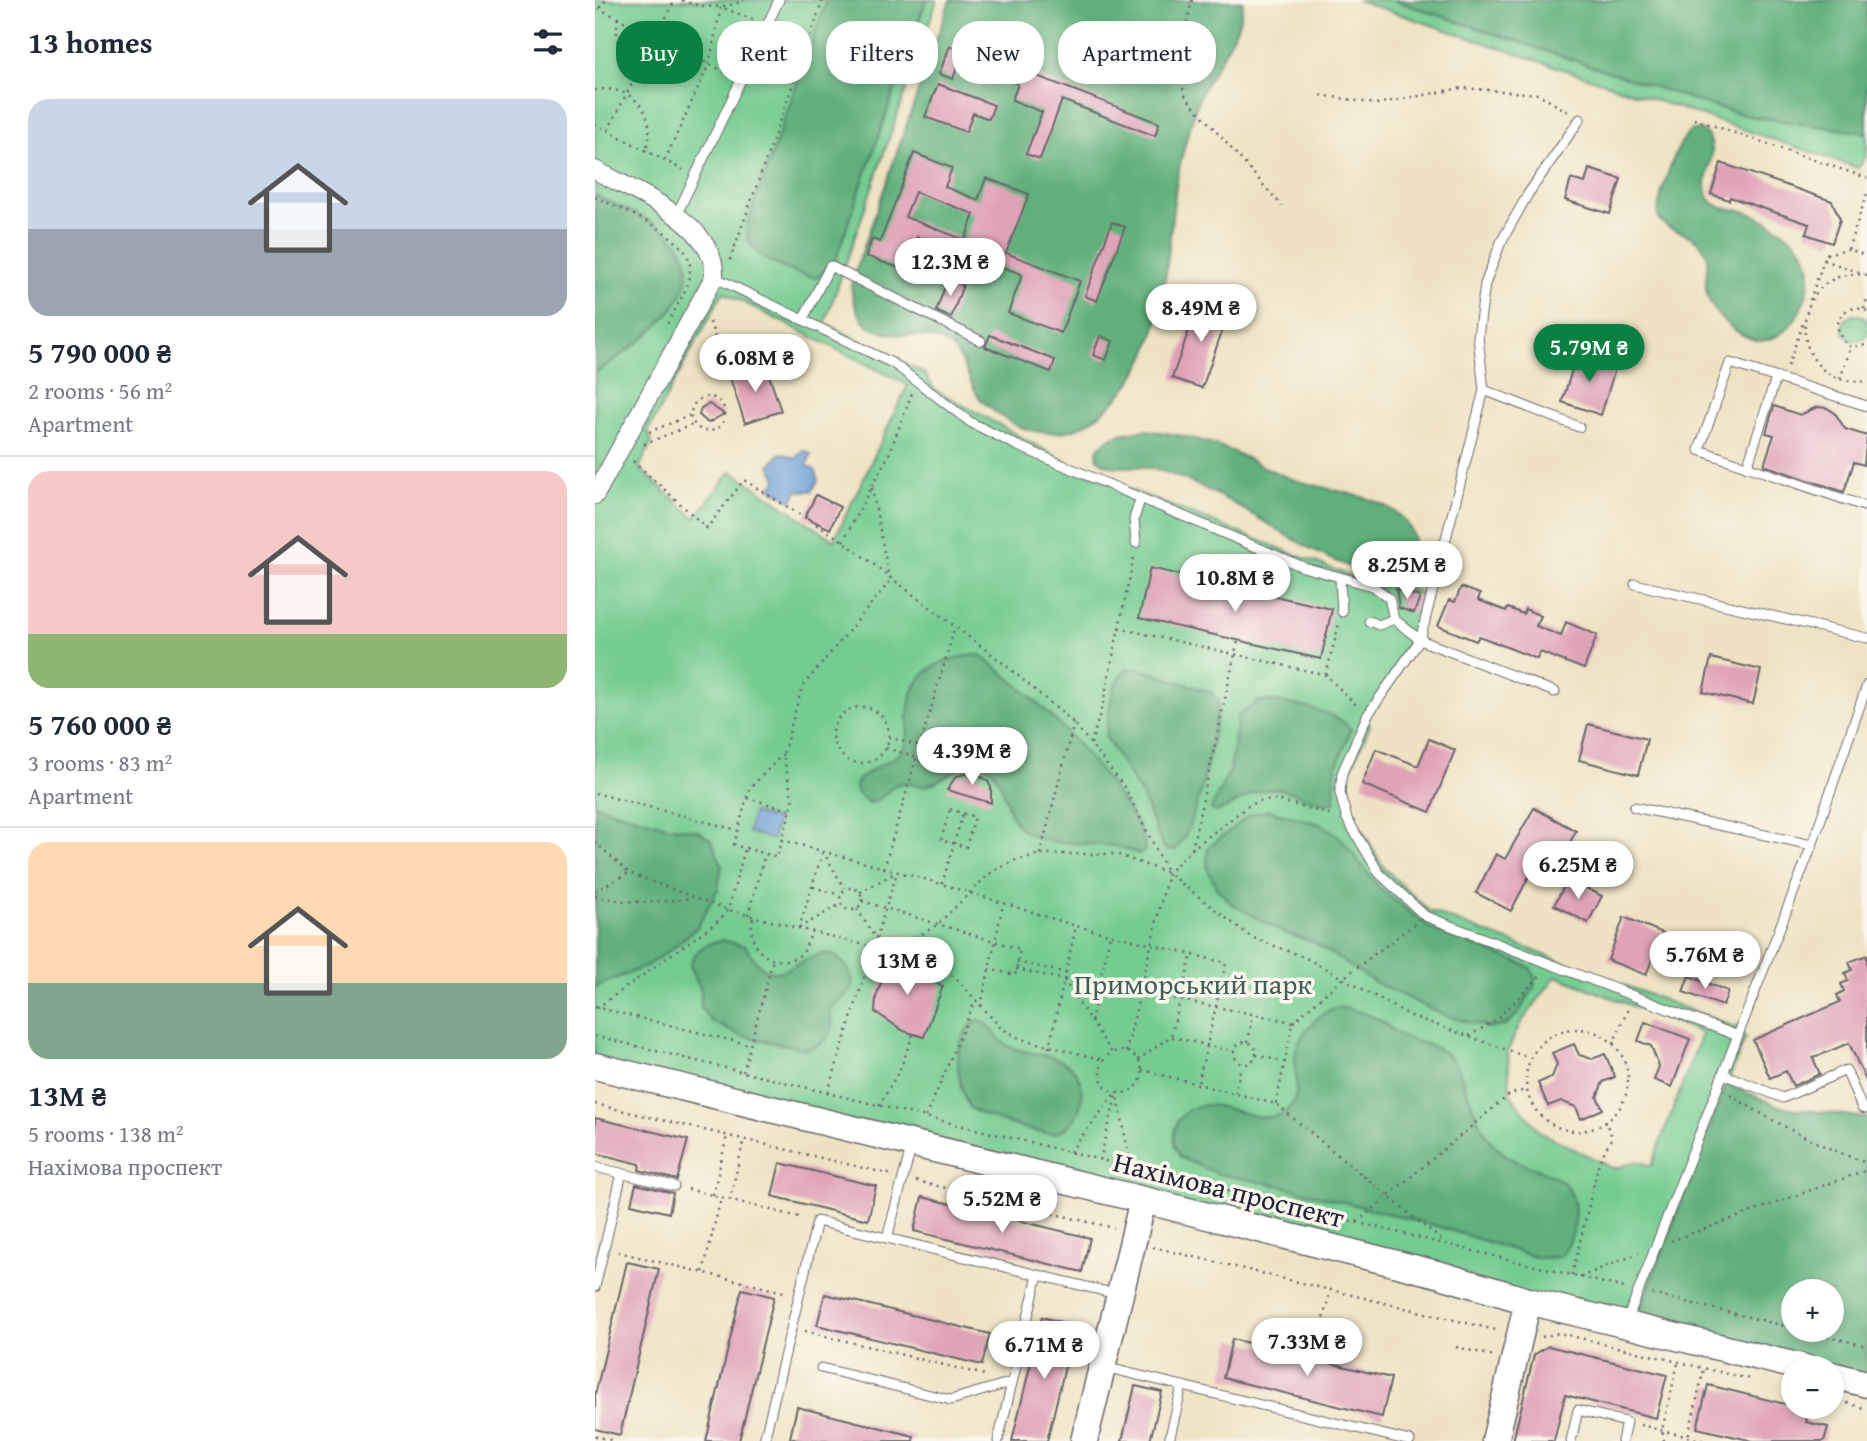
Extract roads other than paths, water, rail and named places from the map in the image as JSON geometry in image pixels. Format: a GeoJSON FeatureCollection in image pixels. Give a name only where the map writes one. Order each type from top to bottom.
{"type":"FeatureCollection","features":[{"type":"Feature","properties":{"kind":"main road","name":"Нахімова проспект"},"geometry":{"type":"LineString","coordinates":[[595,1066],[1143,1200],[1441,1275],[1528,1301],[1781,1362]]}},
{"type":"Feature","properties":{"kind":"main road"},"geometry":{"type":"LineString","coordinates":[[1084,1441],[1143,1200]]}},
{"type":"Feature","properties":{"kind":"main road"},"geometry":{"type":"LineString","coordinates":[[1495,1441],[1528,1301]]}},
{"type":"Feature","properties":{"kind":"main road"},"geometry":{"type":"LineString","coordinates":[[1844,1378],[1867,1384]]}},
{"type":"Feature","properties":{"kind":"street"},"geometry":{"type":"LineString","coordinates":[[595,170],[677,216],[704,241],[712,256],[718,278],[595,495]]}},
{"type":"Feature","properties":{"kind":"lane"},"geometry":{"type":"LineString","coordinates":[[677,216],[779,0]]}},
{"type":"Feature","properties":{"kind":"lane"},"geometry":{"type":"LineString","coordinates":[[1580,119],[1528,194],[1501,242],[1485,284],[1478,337],[1484,390],[1419,640],[1367,716],[1342,773],[1340,793],[1347,819],[1379,873],[1425,916],[1738,1036]]}},
{"type":"Feature","properties":{"kind":"lane"},"geometry":{"type":"LineString","coordinates":[[803,319],[830,266],[981,341]]}},
{"type":"Feature","properties":{"kind":"lane"},"geometry":{"type":"LineString","coordinates":[[718,278],[909,373],[970,422],[1140,500],[1303,567],[1373,586],[1384,594],[1391,604],[1394,619],[1419,640],[1555,692]]}},
{"type":"Feature","properties":{"kind":"lane"},"geometry":{"type":"LineString","coordinates":[[1866,504],[1699,450],[1730,363],[1867,406]]}},
{"type":"Feature","properties":{"kind":"lane"},"geometry":{"type":"LineString","coordinates":[[1747,467],[1780,379]]}},
{"type":"Feature","properties":{"kind":"lane"},"geometry":{"type":"LineString","coordinates":[[1484,390],[1579,427]]}},
{"type":"Feature","properties":{"kind":"lane"},"geometry":{"type":"LineString","coordinates":[[1136,543],[1134,519],[1140,500]]}},
{"type":"Feature","properties":{"kind":"lane"},"geometry":{"type":"LineString","coordinates":[[1340,579],[1342,612]]}},
{"type":"Feature","properties":{"kind":"lane"},"geometry":{"type":"LineString","coordinates":[[1635,584],[1867,638]]}},
{"type":"Feature","properties":{"kind":"lane"},"geometry":{"type":"LineString","coordinates":[[1369,621],[1379,625],[1394,619]]}},
{"type":"Feature","properties":{"kind":"lane"},"geometry":{"type":"LineString","coordinates":[[1626,1325],[1812,845],[1867,685]]}},
{"type":"Feature","properties":{"kind":"lane"},"geometry":{"type":"LineString","coordinates":[[1634,807],[1812,845]]}},
{"type":"Feature","properties":{"kind":"lane"},"geometry":{"type":"LineString","coordinates":[[1723,1074],[1783,1098],[1846,1070],[1862,1108],[1867,1109]]}},
{"type":"Feature","properties":{"kind":"lane"},"geometry":{"type":"LineString","coordinates":[[887,1238],[912,1143]]}},
{"type":"Feature","properties":{"kind":"lane"},"geometry":{"type":"LineString","coordinates":[[595,1167],[674,1186]]}},
{"type":"Feature","properties":{"kind":"lane"},"geometry":{"type":"LineString","coordinates":[[595,1287],[622,1173]]}},
{"type":"Feature","properties":{"kind":"lane"},"geometry":{"type":"LineString","coordinates":[[764,1441],[817,1221],[1120,1295]]}},
{"type":"Feature","properties":{"kind":"lane"},"geometry":{"type":"LineString","coordinates":[[998,1441],[1038,1275]]}},
{"type":"Feature","properties":{"kind":"lane"},"geometry":{"type":"LineString","coordinates":[[1102,1367],[1410,1441]]}},
{"type":"Feature","properties":{"kind":"lane"},"geometry":{"type":"LineString","coordinates":[[821,1368],[951,1400],[1012,1382]]}},
{"type":"Feature","properties":{"kind":"lane"},"geometry":{"type":"LineString","coordinates":[[1169,1441],[1182,1386]]}},
{"type":"Feature","properties":{"kind":"lane"},"geometry":{"type":"LineString","coordinates":[[1571,1441],[1578,1410],[1626,1422],[1622,1441]]}},
{"type":"Feature","properties":{"kind":"water"},"geometry":{"type":"Polygon","coordinates":[[[803,450],[811,454],[807,465],[816,471],[818,481],[812,491],[797,491],[792,501],[771,488],[777,479],[770,465],[781,453],[796,458],[803,450]]]}},
{"type":"Feature","properties":{"kind":"water"},"geometry":{"type":"Polygon","coordinates":[[[753,813],[777,820],[772,839],[748,832],[753,813]]]}},
{"type":"Feature","properties":{"kind":"park label","name":"Приморський парк"},"geometry":{"type":"Point","coordinates":[1193,983]}}]}
